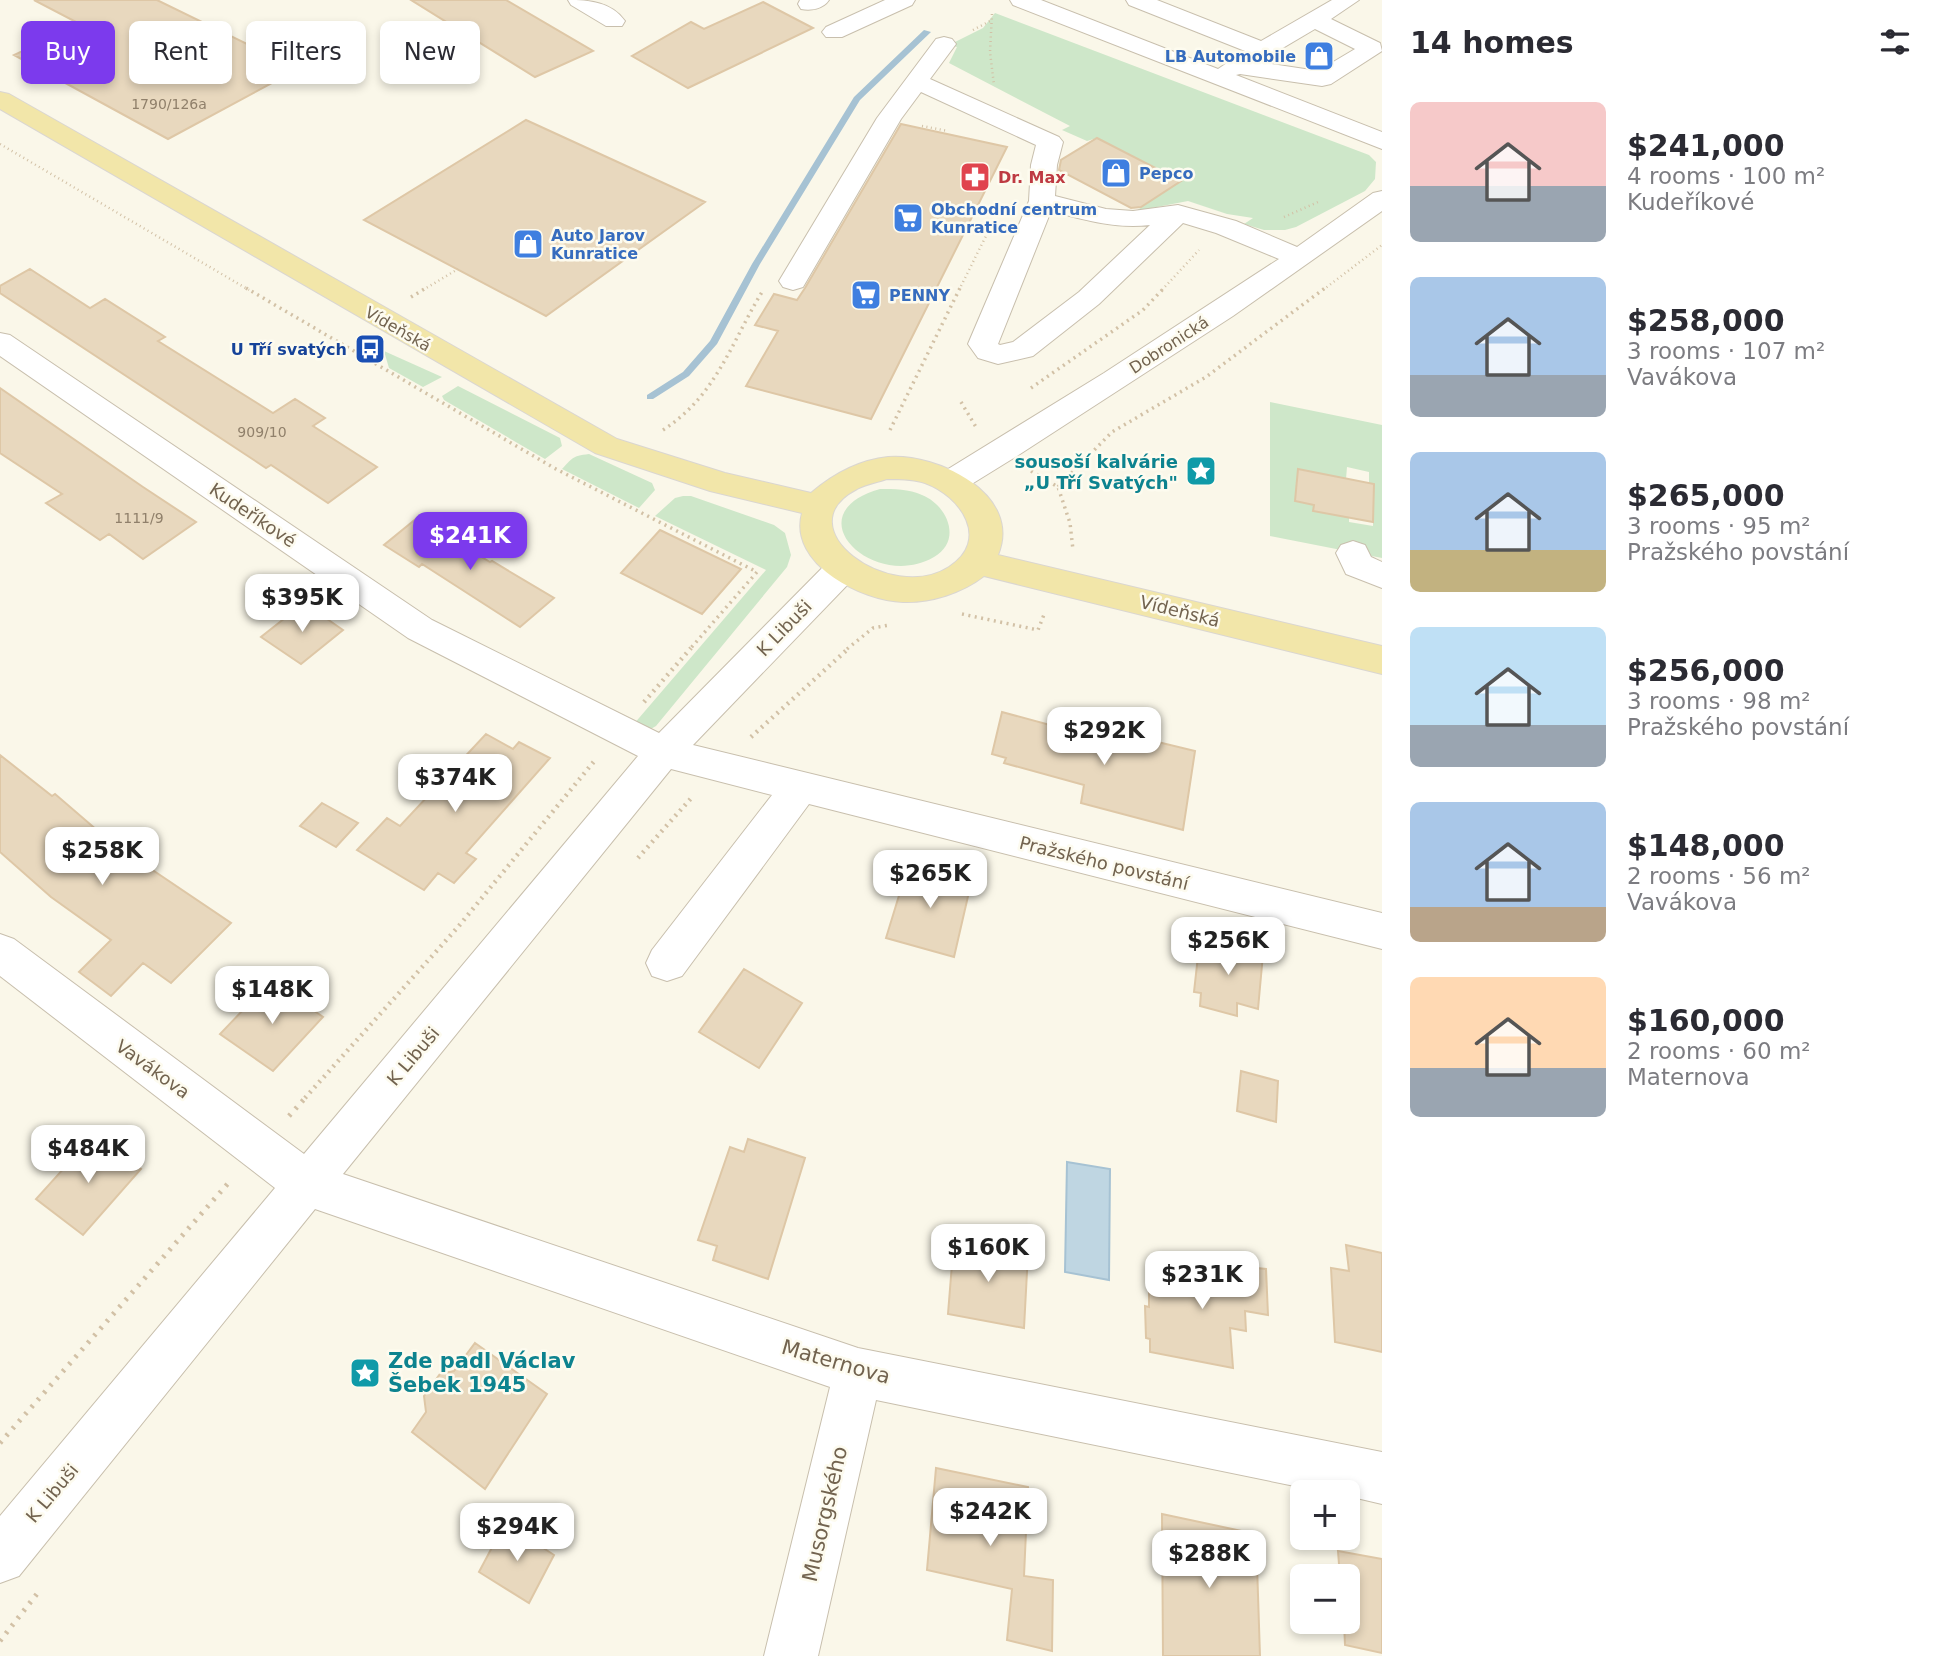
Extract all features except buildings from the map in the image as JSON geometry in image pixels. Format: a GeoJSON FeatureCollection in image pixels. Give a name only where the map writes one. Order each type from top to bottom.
{"type":"FeatureCollection","features":[{"type":"Feature","properties":{"kind":"main road","name":"Vídeňská"},"geometry":{"type":"LineString","coordinates":[[0,99],[606,446],[721,483],[818,506]]}},
{"type":"Feature","properties":{"kind":"main road"},"geometry":{"type":"LineString","coordinates":[[886,468],[925,472],[951,482],[972,498],[984,517],[987,542],[977,562],[952,581],[908,590],[867,583],[842,569],[822,548],[815,527],[818,506],[836,485],[847,478],[886,468]]}},
{"type":"Feature","properties":{"kind":"main road","name":"Vídeňská"},"geometry":{"type":"LineString","coordinates":[[977,562],[1382,660]]}},
{"type":"Feature","properties":{"kind":"street"},"geometry":{"type":"LineString","coordinates":[[579,0],[614,21]]}},
{"type":"Feature","properties":{"kind":"street"},"geometry":{"type":"LineString","coordinates":[[834,32],[904,0]]}},
{"type":"Feature","properties":{"kind":"street"},"geometry":{"type":"LineString","coordinates":[[1021,0],[1227,71],[1382,141]]}},
{"type":"Feature","properties":{"kind":"street"},"geometry":{"type":"LineString","coordinates":[[1137,0],[1263,50]]}},
{"type":"Feature","properties":{"kind":"street"},"geometry":{"type":"LineString","coordinates":[[1227,71],[1348,0]]}},
{"type":"Feature","properties":{"kind":"street"},"geometry":{"type":"LineString","coordinates":[[1314,20],[1377,45]]}},
{"type":"Feature","properties":{"kind":"street"},"geometry":{"type":"LineString","coordinates":[[793,281],[889,118],[944,44]]}},
{"type":"Feature","properties":{"kind":"street"},"geometry":{"type":"LineString","coordinates":[[1227,71],[1322,79],[1377,45]]}},
{"type":"Feature","properties":{"kind":"street"},"geometry":{"type":"LineString","coordinates":[[917,83],[1050,142],[1044,165],[1042,201],[983,344],[988,351],[998,355],[1023,349],[1089,298],[1178,213]]}},
{"type":"Feature","properties":{"kind":"street","name":"Dobronická"},"geometry":{"type":"LineString","coordinates":[[951,482],[1105,387],[1300,258],[1382,199]]}},
{"type":"Feature","properties":{"kind":"street"},"geometry":{"type":"LineString","coordinates":[[1042,201],[1106,218],[1133,219],[1178,213],[1226,227],[1300,258]]}},
{"type":"Feature","properties":{"kind":"street","name":"Kudeříkové"},"geometry":{"type":"LineString","coordinates":[[0,342],[420,629],[663,752]]}},
{"type":"Feature","properties":{"kind":"street"},"geometry":{"type":"LineString","coordinates":[[1353,553],[1358,565],[1382,576]]}},
{"type":"Feature","properties":{"kind":"street","name":"K Libuši"},"geometry":{"type":"LineString","coordinates":[[0,1556],[663,752],[842,569]]}},
{"type":"Feature","properties":{"kind":"street","name":"Pražského povstání"},"geometry":{"type":"LineString","coordinates":[[663,752],[718,768],[1382,931]]}},
{"type":"Feature","properties":{"kind":"street"},"geometry":{"type":"LineString","coordinates":[[667,963],[799,788]]}},
{"type":"Feature","properties":{"kind":"street","name":"Vavákova"},"geometry":{"type":"LineString","coordinates":[[0,952],[307,1184]]}},
{"type":"Feature","properties":{"kind":"street","name":"Maternova"},"geometry":{"type":"LineString","coordinates":[[307,1184],[858,1372],[1382,1478]]}},
{"type":"Feature","properties":{"kind":"street","name":"Musorgského"},"geometry":{"type":"LineString","coordinates":[[791,1656],[858,1372]]}},
{"type":"Feature","properties":{"kind":"path"},"geometry":{"type":"LineString","coordinates":[[967,104],[994,86],[990,52],[991,10]]}},
{"type":"Feature","properties":{"kind":"path"},"geometry":{"type":"LineString","coordinates":[[889,118],[953,132]]}},
{"type":"Feature","properties":{"kind":"path"},"geometry":{"type":"LineString","coordinates":[[0,144],[554,468],[757,572],[619,731],[458,927],[0,1443]]}},
{"type":"Feature","properties":{"kind":"path"},"geometry":{"type":"LineString","coordinates":[[1280,218],[1326,198]]}},
{"type":"Feature","properties":{"kind":"path"},"geometry":{"type":"LineString","coordinates":[[890,430],[989,230]]}},
{"type":"Feature","properties":{"kind":"path"},"geometry":{"type":"LineString","coordinates":[[1058,487],[1112,432],[1206,377],[1382,245]]}},
{"type":"Feature","properties":{"kind":"path"},"geometry":{"type":"LineString","coordinates":[[407,300],[458,269]]}},
{"type":"Feature","properties":{"kind":"path"},"geometry":{"type":"LineString","coordinates":[[653,435],[682,420],[725,365],[758,299],[769,283],[793,281]]}},
{"type":"Feature","properties":{"kind":"path"},"geometry":{"type":"LineString","coordinates":[[961,402],[976,427]]}},
{"type":"Feature","properties":{"kind":"path"},"geometry":{"type":"LineString","coordinates":[[1031,471],[1058,487],[1070,523],[1073,549],[1070,556]]}},
{"type":"Feature","properties":{"kind":"path"},"geometry":{"type":"LineString","coordinates":[[950,611],[1038,630],[1047,605]]}},
{"type":"Feature","properties":{"kind":"path"},"geometry":{"type":"LineString","coordinates":[[638,858],[718,768],[865,635],[873,628],[899,622]]}},
{"type":"Feature","properties":{"kind":"green space"},"geometry":{"type":"Polygon","coordinates":[[[995,13],[1369,155],[1376,162],[1375,179],[1365,191],[1296,227],[1285,230],[1264,230],[1244,224],[1253,218],[1227,214],[1188,201],[1136,211],[1180,181],[1097,138],[1087,141],[1062,130],[1070,126],[949,63],[957,47],[949,45],[983,28],[995,13]]]}},
{"type":"Feature","properties":{"kind":"green space"},"geometry":{"type":"Polygon","coordinates":[[[384,351],[442,377],[423,387],[389,368],[384,351]]]}},
{"type":"Feature","properties":{"kind":"green space"},"geometry":{"type":"Polygon","coordinates":[[[458,386],[560,438],[562,446],[545,459],[444,400],[442,396],[458,386]]]}},
{"type":"Feature","properties":{"kind":"green space"},"geometry":{"type":"Polygon","coordinates":[[[1270,402],[1382,425],[1382,558],[1270,536],[1270,402]],[[1347,467],[1346,479],[1298,469],[1295,501],[1314,505],[1314,511],[1329,514],[1349,512],[1349,522],[1373,526],[1374,484],[1369,483],[1369,472],[1347,467]]]}},
{"type":"Feature","properties":{"kind":"green space"},"geometry":{"type":"Polygon","coordinates":[[[589,454],[652,483],[655,490],[639,508],[562,469],[575,457],[589,454]]]}},
{"type":"Feature","properties":{"kind":"green space"},"geometry":{"type":"Polygon","coordinates":[[[880,489],[917,493],[931,500],[948,523],[950,533],[943,550],[934,557],[911,565],[888,565],[867,557],[852,546],[843,531],[843,515],[855,501],[880,489]]]}},
{"type":"Feature","properties":{"kind":"green space"},"geometry":{"type":"Polygon","coordinates":[[[691,496],[774,525],[785,533],[791,555],[787,567],[656,726],[649,730],[633,725],[766,570],[655,516],[675,498],[691,496]]]}},
{"type":"Feature","properties":{"kind":"water"},"geometry":{"type":"Polygon","coordinates":[[[1067,1162],[1110,1169],[1109,1280],[1065,1272],[1067,1162]]]}},
{"type":"Feature","properties":{"kind":"waterway"},"geometry":{"type":"LineString","coordinates":[[650,397],[686,374],[714,342],[756,264],[857,99],[927,32]]}},
{"type":"Feature","properties":{"kind":"place","name":"LB Automobile"},"geometry":{"type":"Point","coordinates":[1319,56]}},
{"type":"Feature","properties":{"kind":"place","name":"Pepco"},"geometry":{"type":"Point","coordinates":[1116,173]}},
{"type":"Feature","properties":{"kind":"place","name":"Dr. Max"},"geometry":{"type":"Point","coordinates":[975,177]}},
{"type":"Feature","properties":{"kind":"place","name":"Obchodní centrum Kunratice"},"geometry":{"type":"Point","coordinates":[908,218]}},
{"type":"Feature","properties":{"kind":"place","name":"Auto Jarov Kunratice"},"geometry":{"type":"Point","coordinates":[528,244]}},
{"type":"Feature","properties":{"kind":"place","name":"PENNY"},"geometry":{"type":"Point","coordinates":[866,295]}},
{"type":"Feature","properties":{"kind":"place","name":"U Tří svatých"},"geometry":{"type":"Point","coordinates":[370,349]}},
{"type":"Feature","properties":{"kind":"place","name":"sousoší kalvárie „U Tří Svatých\""},"geometry":{"type":"Point","coordinates":[1201,471]}},
{"type":"Feature","properties":{"kind":"place","name":"Zde padl Václav Šebek 1945"},"geometry":{"type":"Point","coordinates":[365,1373]}}]}
